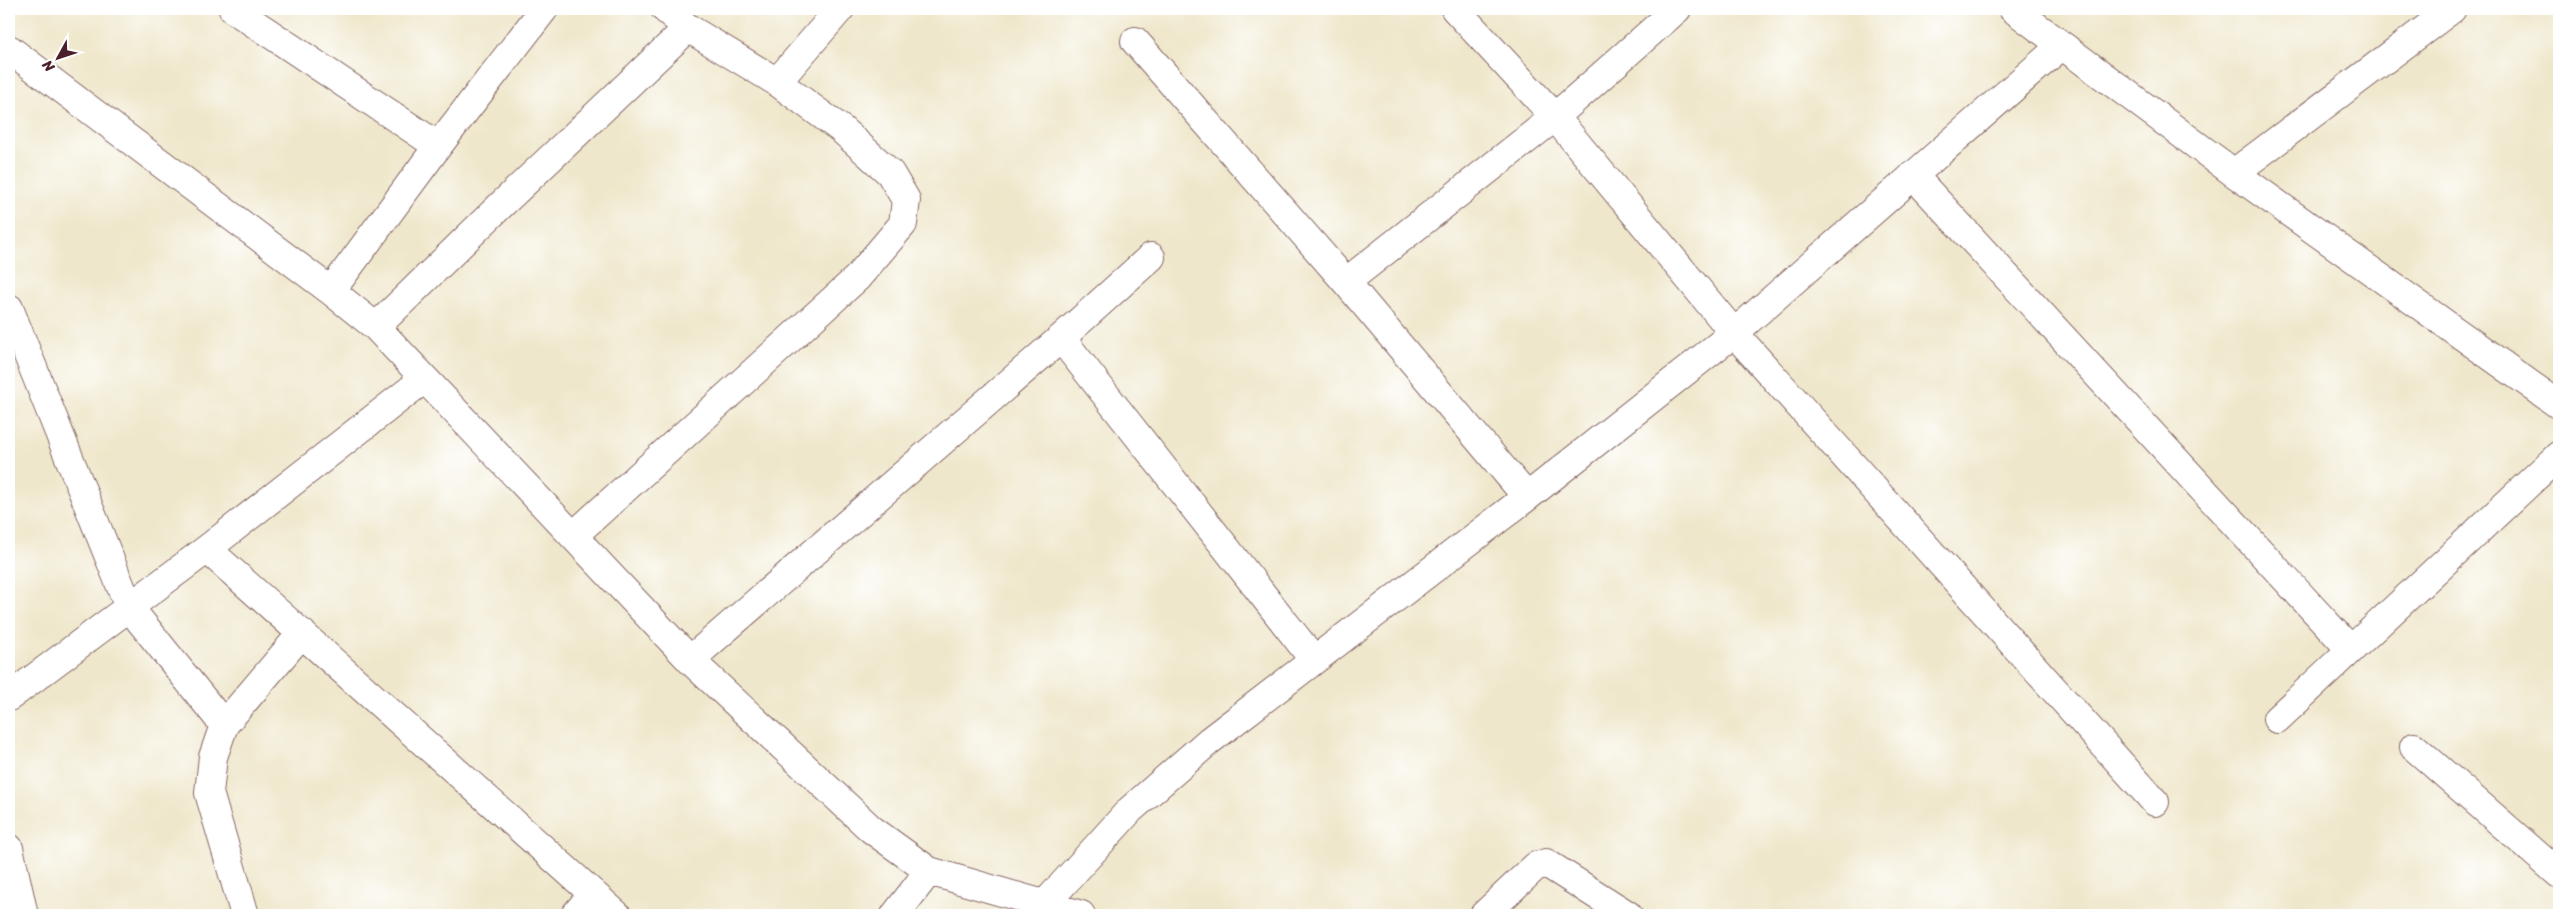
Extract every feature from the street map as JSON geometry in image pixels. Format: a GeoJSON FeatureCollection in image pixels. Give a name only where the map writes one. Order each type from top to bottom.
{"type":"FeatureCollection","features":[{"type":"Feature","properties":{"kind":"street"},"geometry":{"type":"LineString","coordinates":[[233,9],[438,146]]}},
{"type":"Feature","properties":{"kind":"street"},"geometry":{"type":"LineString","coordinates":[[331,291],[438,146],[544,9]]}},
{"type":"Feature","properties":{"kind":"street"},"geometry":{"type":"LineString","coordinates":[[573,536],[857,278],[903,224],[906,200],[890,173],[842,129],[777,82],[688,28],[665,9]]}},
{"type":"Feature","properties":{"kind":"street"},"geometry":{"type":"LineString","coordinates":[[777,82],[840,9]]}},
{"type":"Feature","properties":{"kind":"street"},"geometry":{"type":"LineString","coordinates":[[1455,9],[1556,117],[1734,333],[2155,802]]}},
{"type":"Feature","properties":{"kind":"street"},"geometry":{"type":"LineString","coordinates":[[1346,282],[1556,117],[1677,9]]}},
{"type":"Feature","properties":{"kind":"street"},"geometry":{"type":"LineString","coordinates":[[2014,9],[2061,46],[2234,173],[2559,404]]}},
{"type":"Feature","properties":{"kind":"street"},"geometry":{"type":"LineString","coordinates":[[2234,173],[2452,9]]}},
{"type":"Feature","properties":{"kind":"street"},"geometry":{"type":"LineString","coordinates":[[376,327],[501,205],[688,28]]}},
{"type":"Feature","properties":{"kind":"street"},"geometry":{"type":"LineString","coordinates":[[1135,41],[1346,282],[1527,497]]}},
{"type":"Feature","properties":{"kind":"street"},"geometry":{"type":"LineString","coordinates":[[1044,905],[1130,810],[1209,741],[1527,497],[1734,333],[2061,46]]}},
{"type":"Feature","properties":{"kind":"street"},"geometry":{"type":"LineString","coordinates":[[9,49],[331,291],[376,327],[690,660],[871,829],[929,871],[1081,915]]}},
{"type":"Feature","properties":{"kind":"street"},"geometry":{"type":"LineString","coordinates":[[1913,175],[2351,650]]}},
{"type":"Feature","properties":{"kind":"street"},"geometry":{"type":"LineString","coordinates":[[690,660],[1061,338],[1151,257]]}},
{"type":"Feature","properties":{"kind":"street"},"geometry":{"type":"LineString","coordinates":[[9,308],[129,607],[224,725]]}},
{"type":"Feature","properties":{"kind":"street"},"geometry":{"type":"LineString","coordinates":[[1061,338],[1314,660]]}},
{"type":"Feature","properties":{"kind":"street"},"geometry":{"type":"LineString","coordinates":[[10,691],[207,549],[424,379]]}},
{"type":"Feature","properties":{"kind":"street"},"geometry":{"type":"LineString","coordinates":[[2277,719],[2559,455]]}},
{"type":"Feature","properties":{"kind":"street"},"geometry":{"type":"LineString","coordinates":[[207,549],[592,895],[617,915]]}},
{"type":"Feature","properties":{"kind":"street"},"geometry":{"type":"LineString","coordinates":[[245,915],[209,794],[212,757],[224,725],[302,634]]}},
{"type":"Feature","properties":{"kind":"street"},"geometry":{"type":"LineString","coordinates":[[2414,747],[2559,874]]}},
{"type":"Feature","properties":{"kind":"street"},"geometry":{"type":"LineString","coordinates":[[9,848],[24,915]]}},
{"type":"Feature","properties":{"kind":"street"},"geometry":{"type":"LineString","coordinates":[[1484,915],[1536,866],[1546,863],[1628,915]]}},
{"type":"Feature","properties":{"kind":"street"},"geometry":{"type":"LineString","coordinates":[[894,915],[929,871]]}},
{"type":"Feature","properties":{"kind":"street"},"geometry":{"type":"LineString","coordinates":[[575,915],[592,895]]}}]}
